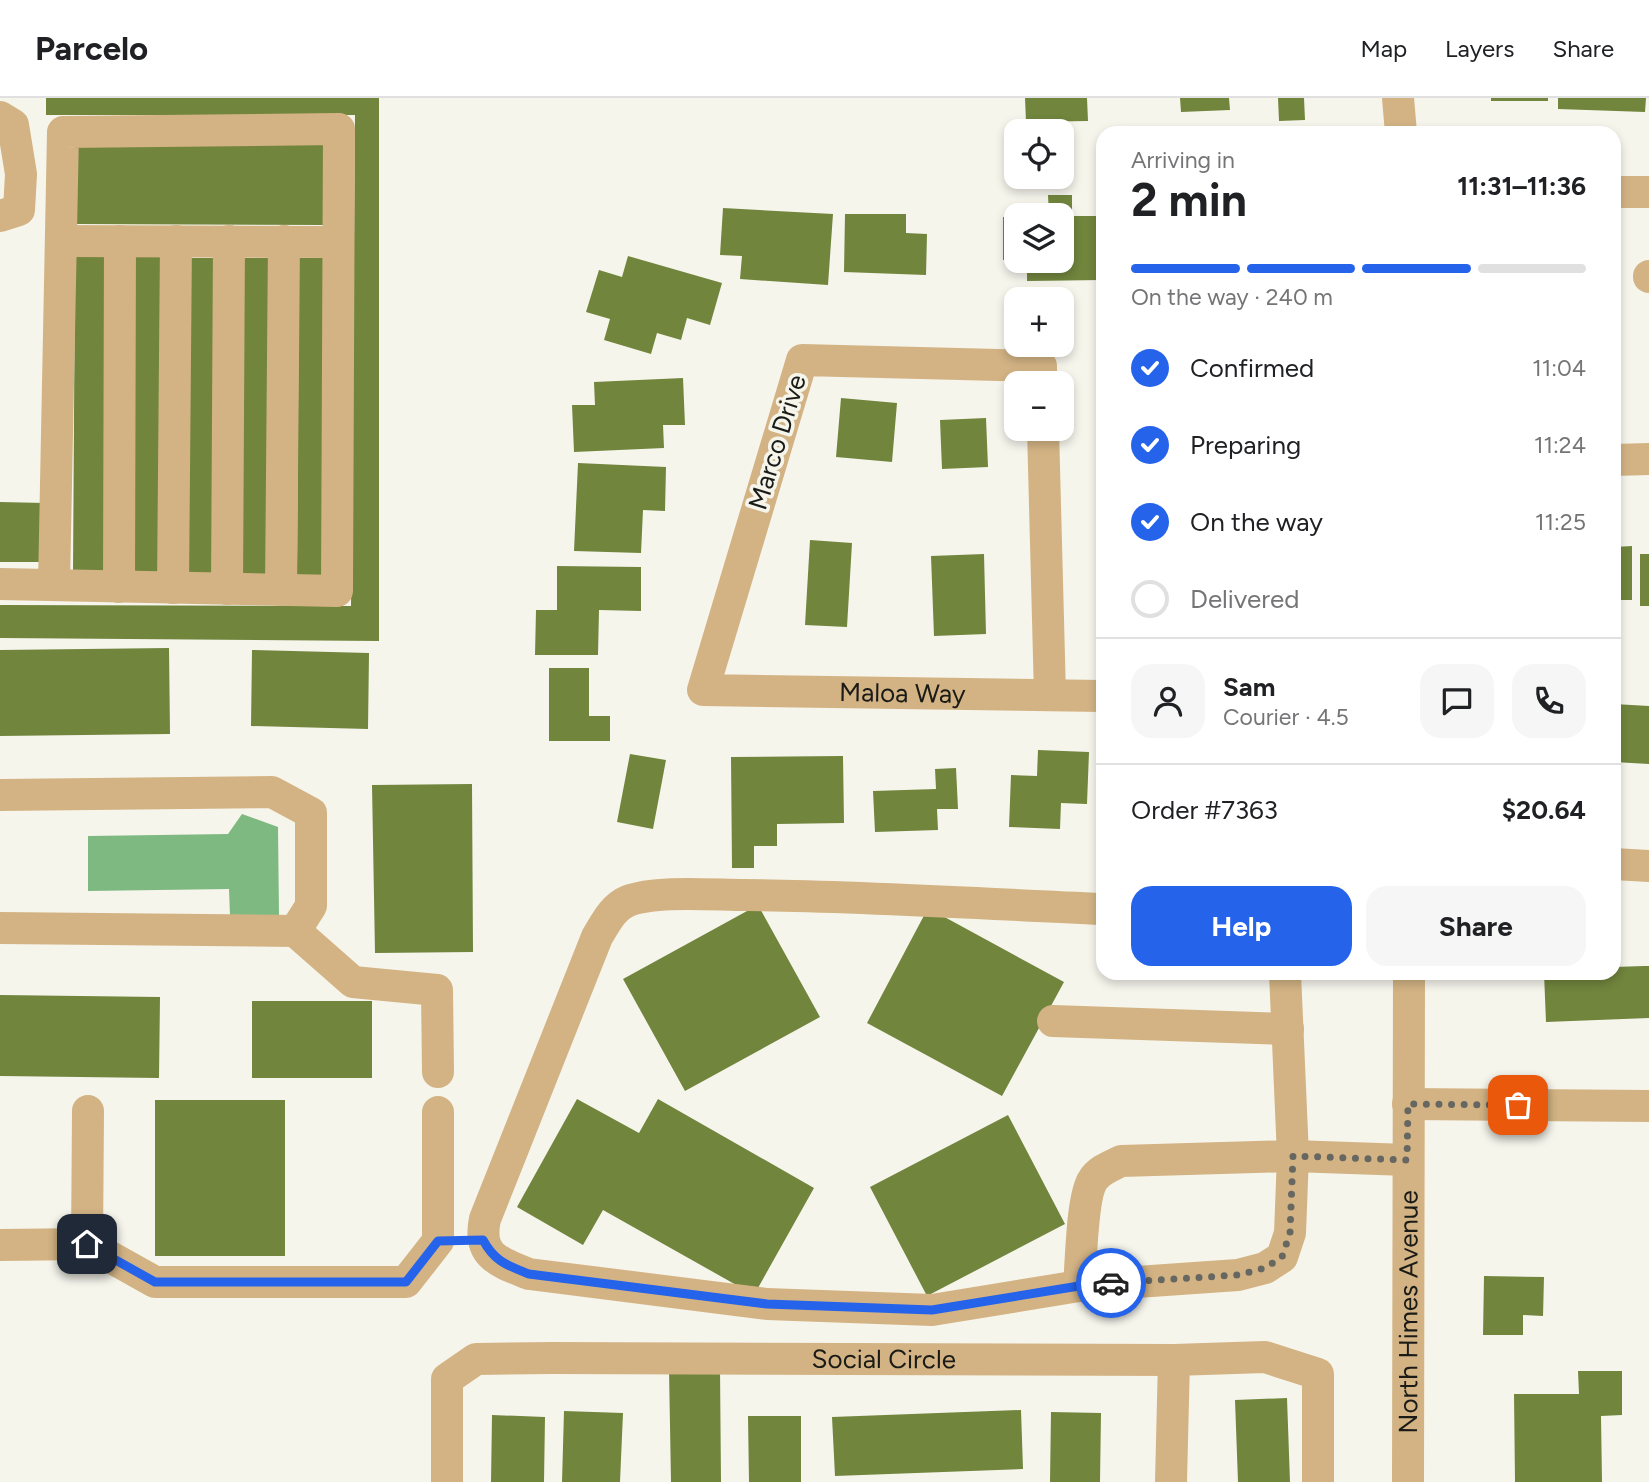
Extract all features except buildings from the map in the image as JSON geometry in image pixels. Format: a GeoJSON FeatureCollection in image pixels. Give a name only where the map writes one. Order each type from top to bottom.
{"type":"FeatureCollection","features":[{"type":"Feature","properties":{"kind":"street"},"geometry":{"type":"LineString","coordinates":[[1398,98],[1400,126]]}},
{"type":"Feature","properties":{"kind":"street"},"geometry":{"type":"LineString","coordinates":[[0,117],[13,125],[21,174],[19,210],[0,216]]}},
{"type":"Feature","properties":{"kind":"street"},"geometry":{"type":"LineString","coordinates":[[0,584],[337,591],[339,129],[64,132],[54,585]]}},
{"type":"Feature","properties":{"kind":"street"},"geometry":{"type":"LineString","coordinates":[[1621,192],[1649,192]]}},
{"type":"Feature","properties":{"kind":"street"},"geometry":{"type":"LineString","coordinates":[[61,241],[338,242]]}},
{"type":"Feature","properties":{"kind":"street"},"geometry":{"type":"LineString","coordinates":[[119,587],[120,241]]}},
{"type":"Feature","properties":{"kind":"street"},"geometry":{"type":"LineString","coordinates":[[173,588],[176,242]]}},
{"type":"Feature","properties":{"kind":"street"},"geometry":{"type":"LineString","coordinates":[[227,589],[229,242]]}},
{"type":"Feature","properties":{"kind":"street"},"geometry":{"type":"LineString","coordinates":[[281,590],[284,242]]}},
{"type":"Feature","properties":{"kind":"street","name":"Marco Drive"},"geometry":{"type":"LineString","coordinates":[[703,690],[802,360],[1041,366],[1041,371]]}},
{"type":"Feature","properties":{"kind":"street"},"geometry":{"type":"LineString","coordinates":[[1042,441],[1050,695]]}},
{"type":"Feature","properties":{"kind":"street"},"geometry":{"type":"LineString","coordinates":[[1621,460],[1649,459]]}},
{"type":"Feature","properties":{"kind":"street","name":"Maloa Way"},"geometry":{"type":"LineString","coordinates":[[703,690],[1096,696]]}},
{"type":"Feature","properties":{"kind":"street"},"geometry":{"type":"LineString","coordinates":[[0,795],[272,792],[311,813],[311,906],[295,931]]}},
{"type":"Feature","properties":{"kind":"street"},"geometry":{"type":"LineString","coordinates":[[1621,864],[1649,866]]}},
{"type":"Feature","properties":{"kind":"street"},"geometry":{"type":"LineString","coordinates":[[1096,909],[822,896],[650,896],[626,902],[611,915],[597,937],[492,1200],[485,1219],[483,1240],[490,1252],[502,1263],[529,1274],[767,1304],[932,1310],[1079,1286],[1238,1275],[1265,1268],[1282,1257],[1290,1233],[1293,1156],[1285,980]]}},
{"type":"Feature","properties":{"kind":"street"},"geometry":{"type":"LineString","coordinates":[[0,928],[295,931],[353,982],[437,990],[439,1072]]}},
{"type":"Feature","properties":{"kind":"street","name":"North Himes Avenue"},"geometry":{"type":"LineString","coordinates":[[1408,1482],[1409,980]]}},
{"type":"Feature","properties":{"kind":"street"},"geometry":{"type":"LineString","coordinates":[[1053,1021],[1288,1029]]}},
{"type":"Feature","properties":{"kind":"street"},"geometry":{"type":"LineString","coordinates":[[1408,1104],[1649,1106]]}},
{"type":"Feature","properties":{"kind":"street"},"geometry":{"type":"LineString","coordinates":[[87,1244],[88,1111]]}},
{"type":"Feature","properties":{"kind":"street"},"geometry":{"type":"LineString","coordinates":[[0,1245],[87,1244],[155,1282],[406,1282],[438,1241],[439,1112]]}},
{"type":"Feature","properties":{"kind":"street"},"geometry":{"type":"LineString","coordinates":[[1079,1286],[1086,1196],[1093,1180],[1104,1169],[1121,1161],[1293,1156],[1407,1160]]}},
{"type":"Feature","properties":{"kind":"street"},"geometry":{"type":"LineString","coordinates":[[438,1241],[483,1240]]}},
{"type":"Feature","properties":{"kind":"street","name":"Social Circle"},"geometry":{"type":"LineString","coordinates":[[447,1482],[447,1379],[475,1359],[1174,1360],[1265,1357],[1318,1374],[1318,1482]]}},
{"type":"Feature","properties":{"kind":"street"},"geometry":{"type":"LineString","coordinates":[[1171,1482],[1174,1360]]}},
{"type":"Feature","properties":{"kind":"shaded area"},"geometry":{"type":"Polygon","coordinates":[[[242,814],[278,827],[279,916],[230,916],[229,889],[88,891],[88,836],[228,834],[242,814]]]}},
{"type":"Feature","properties":{"kind":"way so far"},"geometry":{"type":"LineString","coordinates":[[1111,1283],[1238,1275],[1265,1268],[1282,1257],[1290,1233],[1293,1156],[1407,1160],[1408,1104],[1518,1105]]}},
{"type":"Feature","properties":{"kind":"route"},"geometry":{"type":"LineString","coordinates":[[87,1244],[155,1282],[406,1282],[438,1241],[483,1240],[490,1252],[502,1263],[529,1274],[767,1304],[932,1310],[1111,1283]]}}]}
